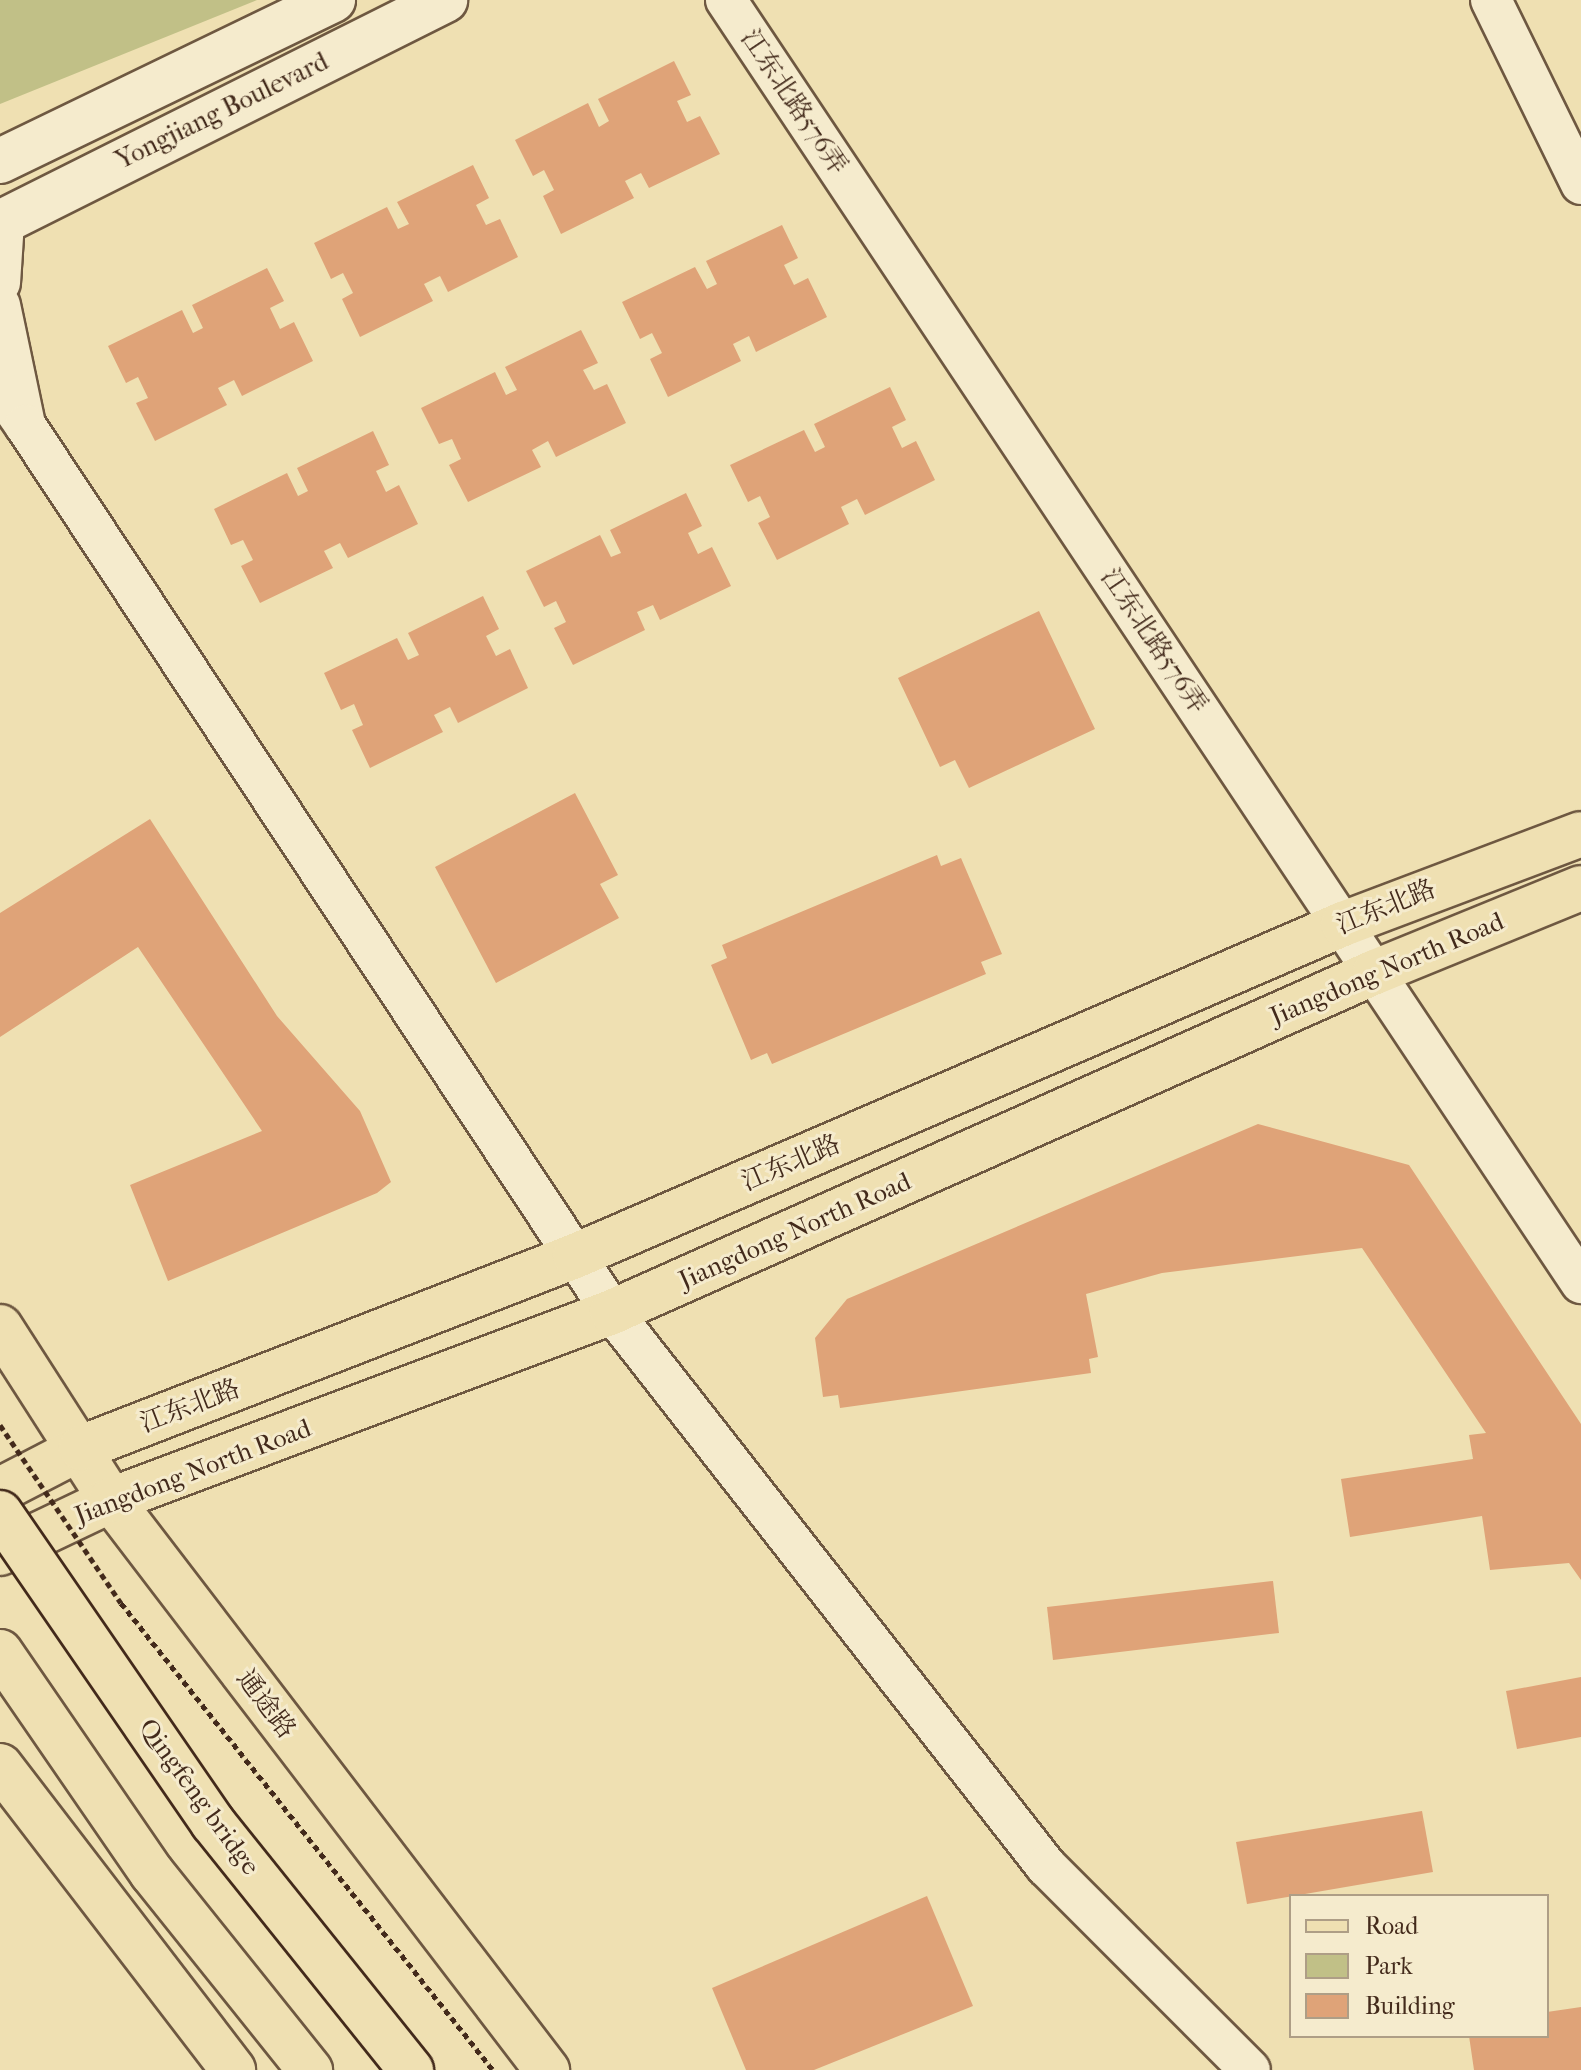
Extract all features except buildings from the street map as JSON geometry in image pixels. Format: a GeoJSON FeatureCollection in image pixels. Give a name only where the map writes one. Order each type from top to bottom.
{"type":"FeatureCollection","features":[{"type":"Feature","properties":{"kind":"main road","name":"Yongjiang Boulevard"},"geometry":{"type":"LineString","coordinates":[[0,161],[333,0]]}},
{"type":"Feature","properties":{"kind":"main road","name":"Yongjiang Boulevard"},"geometry":{"type":"LineString","coordinates":[[2,222],[445,0]]}},
{"type":"Feature","properties":{"kind":"main road","name":"江东北路"},"geometry":{"type":"LineString","coordinates":[[0,1490],[81,1448],[575,1256],[1343,924],[1581,834]]}},
{"type":"Feature","properties":{"kind":"main road","name":"Jiangdong North Road"},"geometry":{"type":"LineString","coordinates":[[0,1553],[111,1500],[612,1312],[1375,972],[1581,888]]}},
{"type":"Feature","properties":{"kind":"main road","name":"通途路"},"geometry":{"type":"LineString","coordinates":[[0,1327],[81,1448],[111,1500],[547,2070]]}},
{"type":"Feature","properties":{"kind":"main road","name":"Qingfeng bridge"},"geometry":{"type":"LineString","coordinates":[[0,1513],[213,1823],[411,2070]]}},
{"type":"Feature","properties":{"kind":"main road"},"geometry":{"type":"LineString","coordinates":[[0,1652],[152,1873],[310,2070]]}},
{"type":"Feature","properties":{"kind":"main road"},"geometry":{"type":"LineString","coordinates":[[0,1766],[233,2070]]}},
{"type":"Feature","properties":{"kind":"street","name":"江东北路576弄"},"geometry":{"type":"LineString","coordinates":[[726,0],[1581,1283]]}},
{"type":"Feature","properties":{"kind":"street"},"geometry":{"type":"LineString","coordinates":[[1491,0],[1581,184]]}},
{"type":"Feature","properties":{"kind":"street"},"geometry":{"type":"LineString","coordinates":[[0,283],[2,222]]}},
{"type":"Feature","properties":{"kind":"street"},"geometry":{"type":"LineString","coordinates":[[0,305],[25,425]]}},
{"type":"Feature","properties":{"kind":"street"},"geometry":{"type":"LineString","coordinates":[[0,389],[612,1312],[1046,1866],[1250,2070]]}},
{"type":"Feature","properties":{"kind":"path"},"geometry":{"type":"LineString","coordinates":[[0,1425],[121,1603],[493,2070]]}},
{"type":"Feature","properties":{"kind":"green space"},"geometry":{"type":"Polygon","coordinates":[[[0,0],[257,0],[0,104],[0,0]]]}}]}
